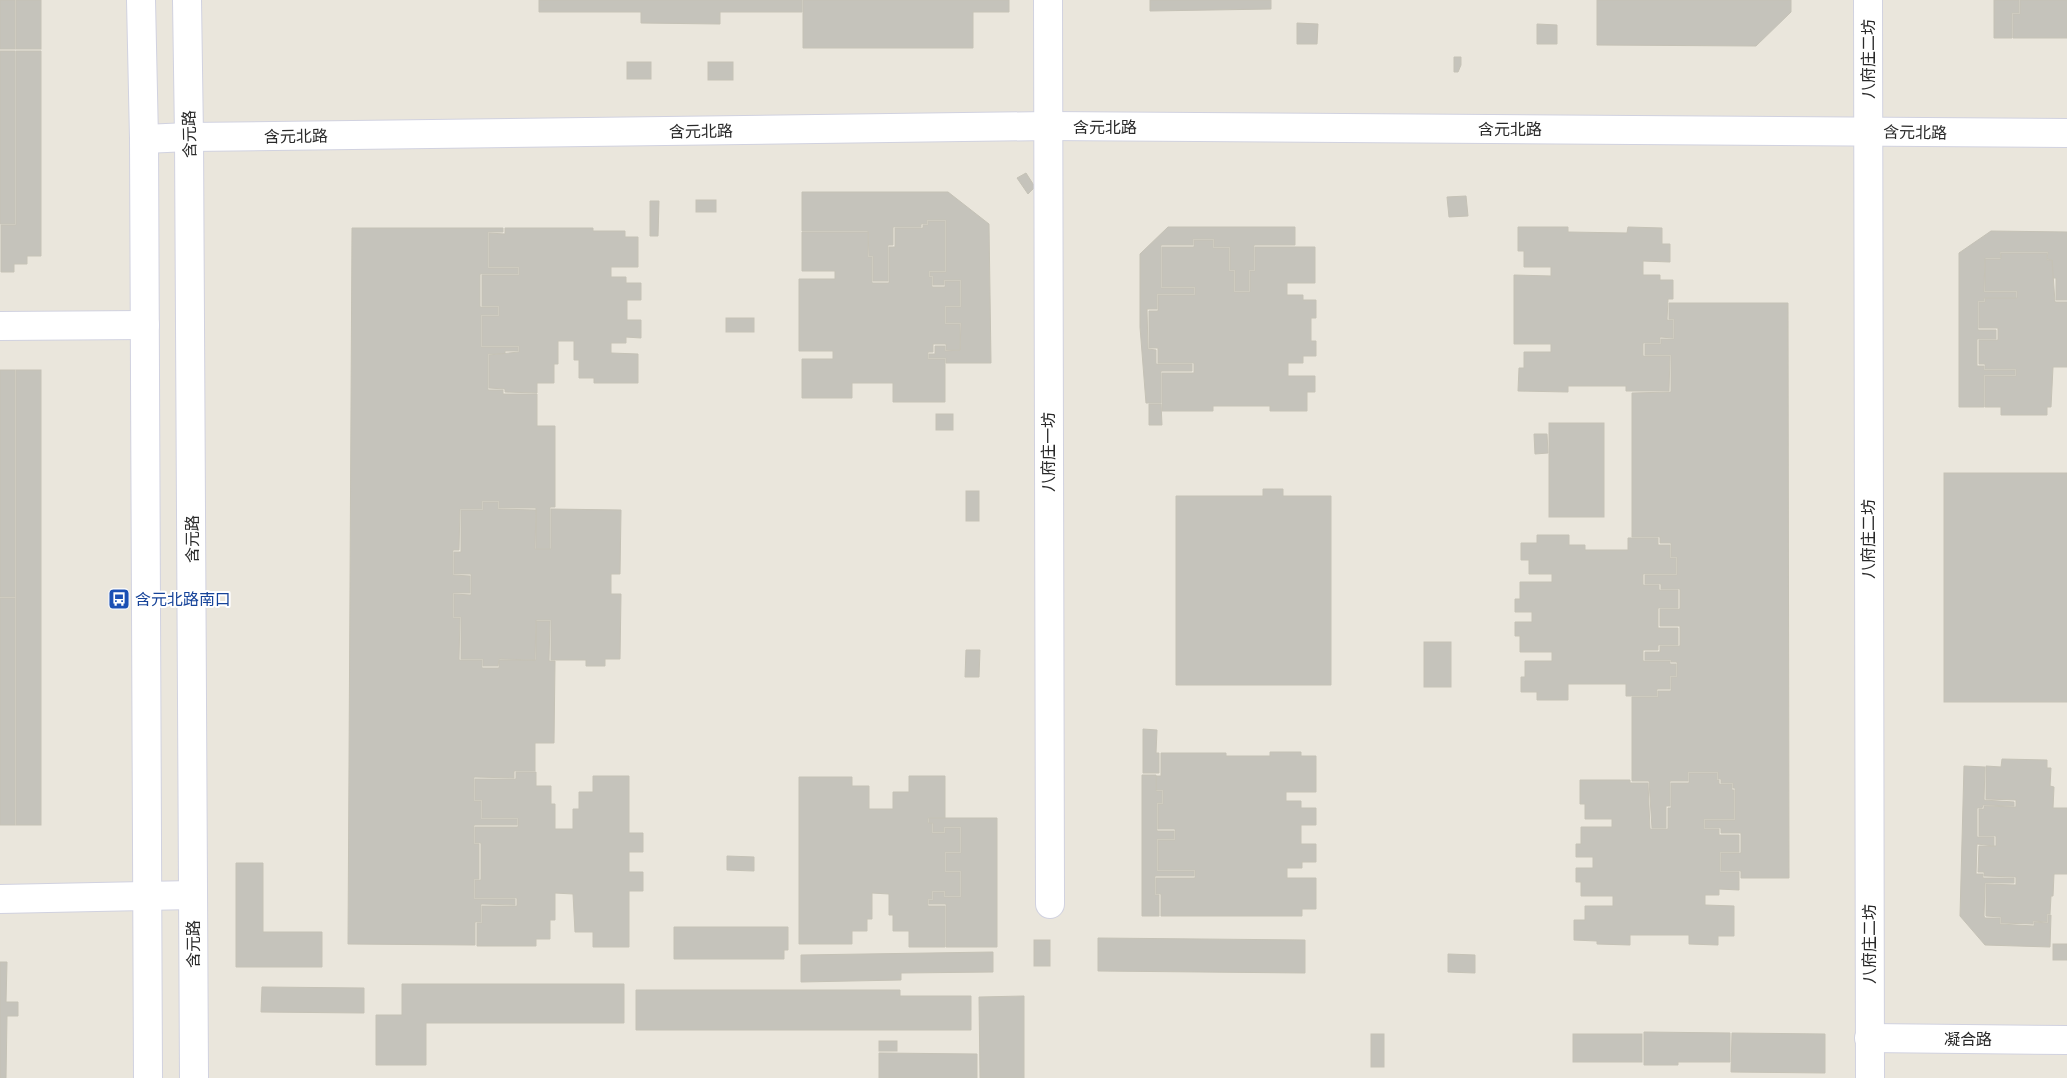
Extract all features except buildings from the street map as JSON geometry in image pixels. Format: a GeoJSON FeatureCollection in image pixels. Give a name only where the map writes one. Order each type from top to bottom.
{"type":"FeatureCollection","features":[{"type":"Feature","properties":{"kind":"street"},"geometry":{"type":"LineString","coordinates":[[142,0],[148,1078]]}},
{"type":"Feature","properties":{"kind":"street","name":"含元路"},"geometry":{"type":"LineString","coordinates":[[187,0],[190,137],[194,1078]]}},
{"type":"Feature","properties":{"kind":"street","name":"八府庄一坊"},"geometry":{"type":"LineString","coordinates":[[1048,0],[1046,126],[1050,904]]}},
{"type":"Feature","properties":{"kind":"street","name":"八府庄二坊"},"geometry":{"type":"LineString","coordinates":[[1868,0],[1870,1078]]}},
{"type":"Feature","properties":{"kind":"street","name":"含元北路"},"geometry":{"type":"LineString","coordinates":[[144,139],[1046,126],[2067,133]]}},
{"type":"Feature","properties":{"kind":"street"},"geometry":{"type":"LineString","coordinates":[[0,326],[145,325]]}},
{"type":"Feature","properties":{"kind":"street"},"geometry":{"type":"LineString","coordinates":[[0,899],[193,895]]}},
{"type":"Feature","properties":{"kind":"street","name":"凝合路"},"geometry":{"type":"LineString","coordinates":[[1869,1038],[2067,1040]]}},
{"type":"Feature","properties":{"kind":"place","name":"含元北路南口"},"geometry":{"type":"Point","coordinates":[119,599]}}]}
